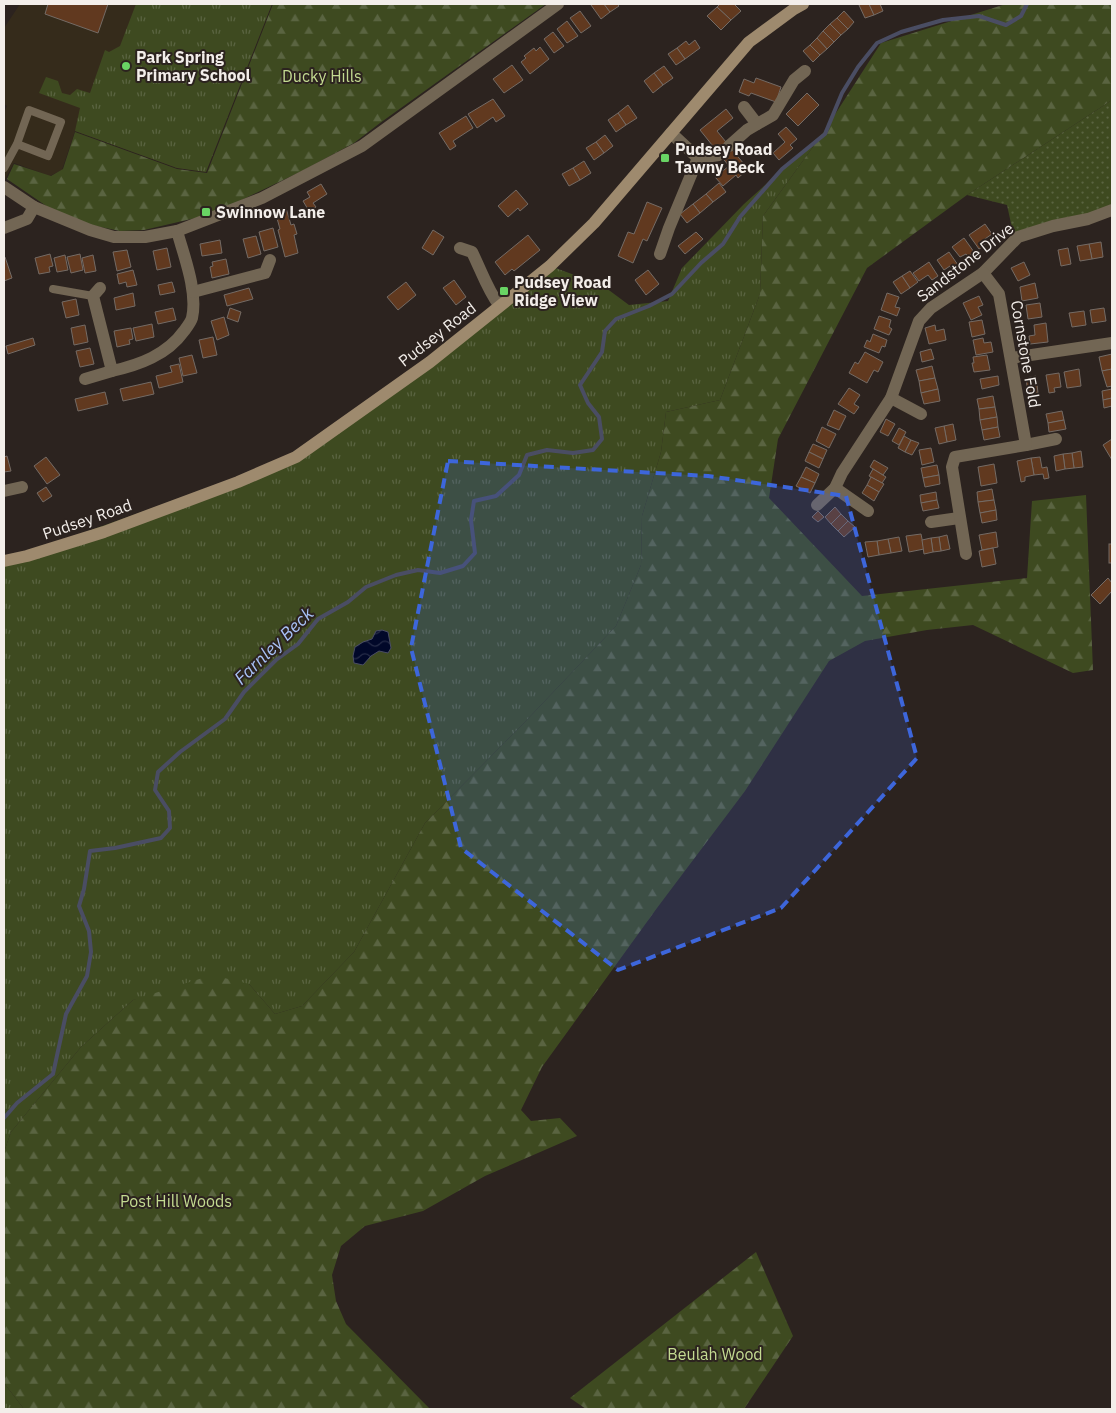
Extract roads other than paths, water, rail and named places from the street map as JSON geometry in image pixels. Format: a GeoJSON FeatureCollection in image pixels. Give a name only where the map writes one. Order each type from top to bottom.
{"type":"FeatureCollection","features":[{"type":"Feature","properties":{"kind":"main road","name":"Pudsey Road"},"geometry":{"type":"LineString","coordinates":[[4,561],[27,556],[104,532],[238,482],[296,457],[430,362],[550,266],[594,223],[749,42],[803,4]]}},
{"type":"Feature","properties":{"kind":"street"},"geometry":{"type":"LineString","coordinates":[[4,187],[34,207],[90,230],[114,237],[145,237],[177,231],[262,198],[362,146],[558,4]]}},
{"type":"Feature","properties":{"kind":"street"},"geometry":{"type":"LineString","coordinates":[[729,146],[747,130],[773,115],[794,80],[805,71]]}},
{"type":"Feature","properties":{"kind":"street"},"geometry":{"type":"LineString","coordinates":[[744,107],[757,124]]}},
{"type":"Feature","properties":{"kind":"street"},"geometry":{"type":"LineString","coordinates":[[671,133],[698,158]]}},
{"type":"Feature","properties":{"kind":"street"},"geometry":{"type":"LineString","coordinates":[[698,158],[719,155]]}},
{"type":"Feature","properties":{"kind":"street"},"geometry":{"type":"LineString","coordinates":[[660,254],[698,158]]}},
{"type":"Feature","properties":{"kind":"street"},"geometry":{"type":"LineString","coordinates":[[4,228],[27,219],[34,207]]}},
{"type":"Feature","properties":{"kind":"street","name":"Sandstone Drive"},"geometry":{"type":"LineString","coordinates":[[817,505],[835,488],[842,473],[891,398],[919,321],[932,308],[982,273],[1018,237],[1054,226],[1088,219],[1112,210]]}},
{"type":"Feature","properties":{"kind":"street"},"geometry":{"type":"LineString","coordinates":[[85,379],[136,366],[157,355],[178,339],[192,319],[193,292],[177,231]]}},
{"type":"Feature","properties":{"kind":"street"},"geometry":{"type":"LineString","coordinates":[[460,248],[472,252],[482,270],[489,291],[499,305]]}},
{"type":"Feature","properties":{"kind":"street"},"geometry":{"type":"LineString","coordinates":[[193,292],[265,273],[270,260]]}},
{"type":"Feature","properties":{"kind":"street","name":"Cornstone Fold"},"geometry":{"type":"LineString","coordinates":[[982,273],[999,294],[1026,445]]}},
{"type":"Feature","properties":{"kind":"street"},"geometry":{"type":"LineString","coordinates":[[97,292],[112,371]]}},
{"type":"Feature","properties":{"kind":"street"},"geometry":{"type":"LineString","coordinates":[[1011,358],[1112,343]]}},
{"type":"Feature","properties":{"kind":"street"},"geometry":{"type":"LineString","coordinates":[[891,398],[920,414]]}},
{"type":"Feature","properties":{"kind":"street"},"geometry":{"type":"LineString","coordinates":[[966,554],[952,468],[955,457],[1056,440]]}},
{"type":"Feature","properties":{"kind":"street"},"geometry":{"type":"LineString","coordinates":[[4,491],[22,487]]}},
{"type":"Feature","properties":{"kind":"street"},"geometry":{"type":"LineString","coordinates":[[835,488],[868,511]]}},
{"type":"Feature","properties":{"kind":"street"},"geometry":{"type":"LineString","coordinates":[[931,522],[960,518]]}},
{"type":"Feature","properties":{"kind":"lane"},"geometry":{"type":"LineString","coordinates":[[4,168],[17,144],[29,110],[61,122],[48,156],[17,144]]}},
{"type":"Feature","properties":{"kind":"lane"},"geometry":{"type":"LineString","coordinates":[[53,289],[97,292]]}},
{"type":"Feature","properties":{"kind":"water"},"geometry":{"type":"Polygon","coordinates":[[[376,631],[388,632],[391,648],[388,653],[379,651],[371,656],[363,665],[354,663],[355,647],[372,639],[376,631]]]}},
{"type":"Feature","properties":{"kind":"waterway","name":"Farnley Beck"},"geometry":{"type":"LineString","coordinates":[[4,1118],[17,1103],[53,1074],[66,1014],[87,976],[91,952],[89,931],[79,906],[84,889],[90,851],[115,848],[161,838],[170,828],[169,811],[155,790],[158,772],[180,752],[225,719],[244,692],[276,660],[298,644],[318,619],[348,602],[366,587],[396,575],[418,570],[440,573],[463,566],[475,553],[471,520],[474,501],[496,496],[519,475],[527,455],[547,450],[573,453],[593,450],[602,439],[599,417],[588,403],[580,385],[602,352],[605,331],[616,319],[649,306],[672,294],[701,263],[723,244],[740,217],[782,169],[825,134],[842,93],[858,67],[877,43],[901,32],[943,20],[979,16],[1006,25],[1021,16],[1027,4]]}},
{"type":"Feature","properties":{"kind":"place","name":"Park Spring Primary School"},"geometry":{"type":"Point","coordinates":[126,66]}},
{"type":"Feature","properties":{"kind":"place","name":"Pudsey Road Tawny Beck"},"geometry":{"type":"Point","coordinates":[665,158]}},
{"type":"Feature","properties":{"kind":"place","name":"Swinnow Lane"},"geometry":{"type":"Point","coordinates":[206,212]}},
{"type":"Feature","properties":{"kind":"place","name":"Pudsey Road Ridge View"},"geometry":{"type":"Point","coordinates":[504,291]}},
{"type":"Feature","properties":{"kind":"park label","name":"Ducky Hills"},"geometry":{"type":"Point","coordinates":[322,76]}},
{"type":"Feature","properties":{"kind":"park label","name":"Post Hill Woods"},"geometry":{"type":"Point","coordinates":[176,1201]}},
{"type":"Feature","properties":{"kind":"park label","name":"Beulah Wood"},"geometry":{"type":"Point","coordinates":[715,1354]}}]}
